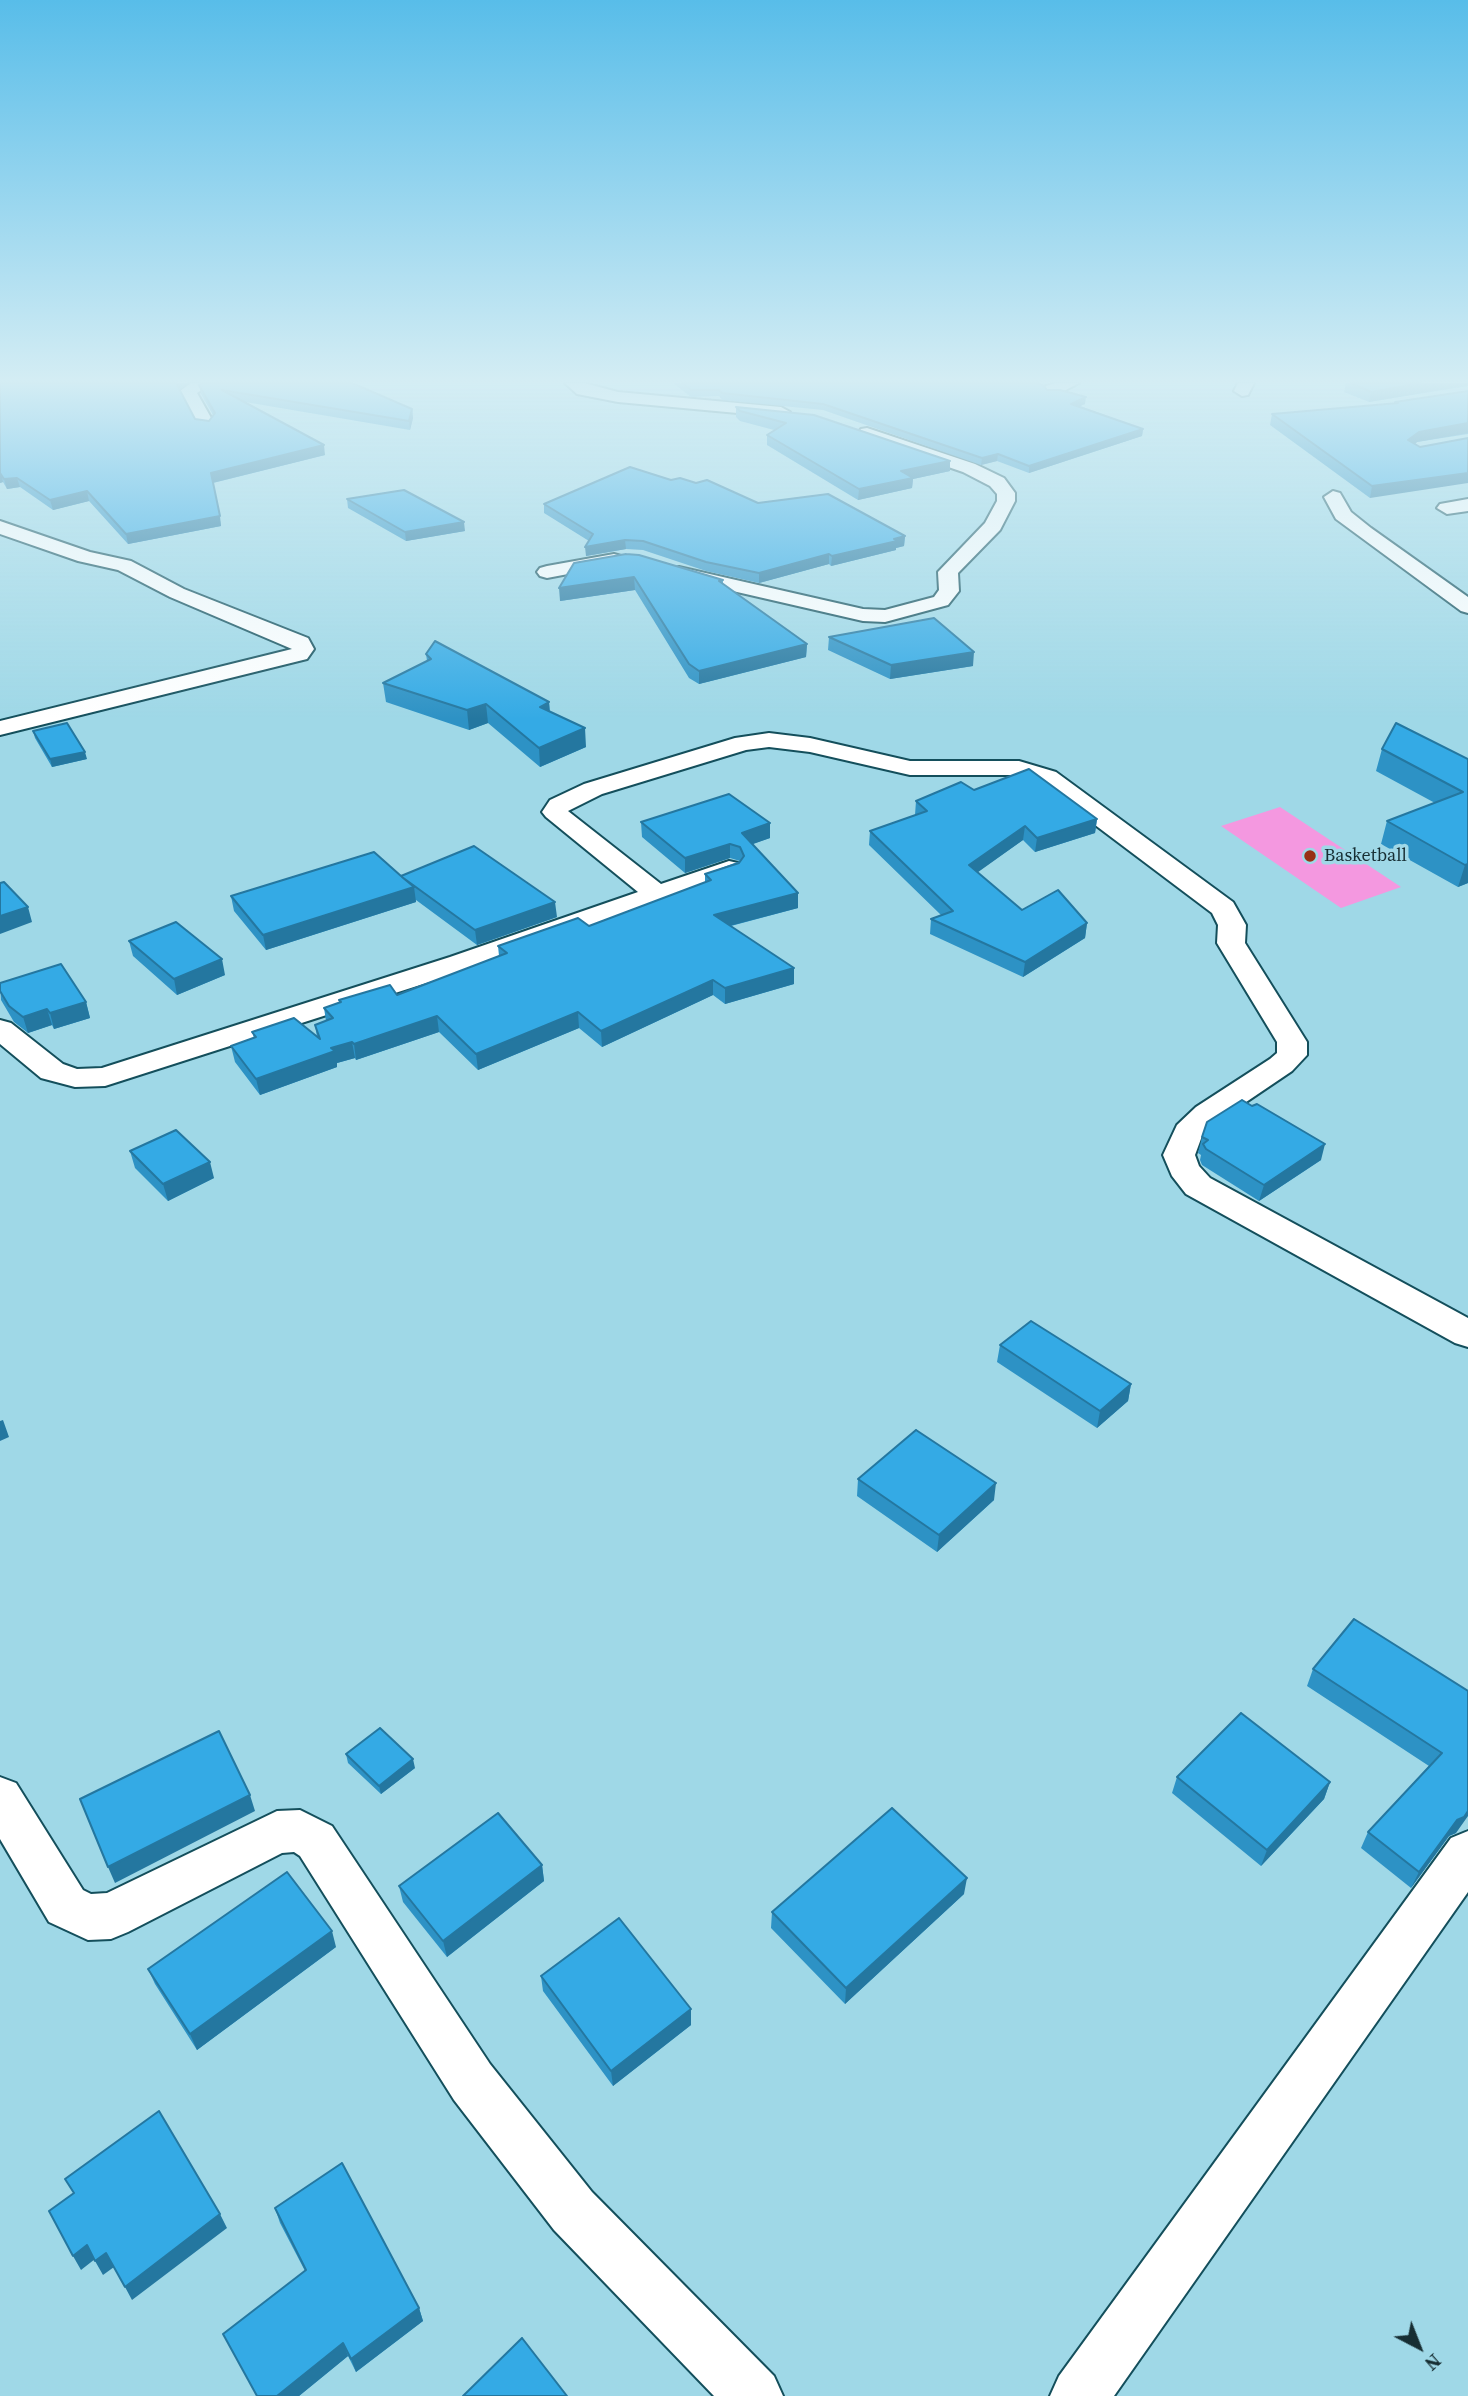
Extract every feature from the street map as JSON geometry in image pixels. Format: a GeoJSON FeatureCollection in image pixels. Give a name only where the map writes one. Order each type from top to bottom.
{"type":"FeatureCollection","features":[{"type":"Feature","properties":{"kind":"street"},"geometry":{"type":"LineString","coordinates":[[657,563],[699,579],[863,615],[885,616],[941,601],[949,591],[948,572],[993,526],[1006,502],[1005,495]]}},
{"type":"Feature","properties":{"kind":"street"},"geometry":{"type":"LineString","coordinates":[[1333,497],[1338,509],[1353,523],[1468,607]]}},
{"type":"Feature","properties":{"kind":"street"},"geometry":{"type":"LineString","coordinates":[[1447,508],[1468,505]]}},
{"type":"Feature","properties":{"kind":"street"},"geometry":{"type":"LineString","coordinates":[[0,527],[85,557],[124,565],[177,593],[300,643],[303,649],[299,654],[247,668],[0,728]]}},
{"type":"Feature","properties":{"kind":"street"},"geometry":{"type":"LineString","coordinates":[[547,572],[635,558]]}},
{"type":"Feature","properties":{"kind":"street"},"geometry":{"type":"LineString","coordinates":[[658,894],[572,828],[555,811],[559,805],[593,789],[743,743],[769,740],[810,745],[909,768],[1019,768],[1047,777],[1223,908],[1232,925],[1231,943],[1292,1042],[1292,1055],[1281,1065],[1207,1114],[1188,1132],[1179,1156],[1184,1170],[1198,1186],[1468,1334]]}},
{"type":"Feature","properties":{"kind":"street"},"geometry":{"type":"LineString","coordinates":[[0,1029],[52,1071],[75,1078],[105,1077],[460,963],[729,869]]}},
{"type":"Feature","properties":{"kind":"street"},"geometry":{"type":"LineString","coordinates":[[0,1797],[66,1906],[88,1917],[111,1916],[276,1832],[300,1831],[316,1841],[472,2082],[573,2211],[754,2396]]}},
{"type":"Feature","properties":{"kind":"street"},"geometry":{"type":"LineString","coordinates":[[1079,2396],[1468,1853]]}},
{"type":"Feature","properties":{"kind":"shaded area","name":"Basketball"},"geometry":{"type":"Polygon","coordinates":[[[1280,807],[1401,887],[1341,908],[1221,826],[1280,807]]]}},
{"type":"Feature","properties":{"kind":"building"},"geometry":{"type":"Polygon","coordinates":[[[42,495],[71,495],[50,500],[42,495]]]}},
{"type":"Feature","properties":{"kind":"building"},"geometry":{"type":"Polygon","coordinates":[[[90,495],[216,495],[220,516],[126,534],[90,495]]]}},
{"type":"Feature","properties":{"kind":"building"},"geometry":{"type":"Polygon","coordinates":[[[374,495],[413,495],[464,522],[405,532],[347,499],[374,495]]]}},
{"type":"Feature","properties":{"kind":"building"},"geometry":{"type":"Polygon","coordinates":[[[565,495],[740,495],[758,503],[829,495],[905,536],[894,539],[897,541],[832,556],[829,554],[759,573],[706,562],[643,541],[625,540],[585,547],[593,534],[544,504],[565,495]]]}},
{"type":"Feature","properties":{"kind":"building"},"geometry":{"type":"Polygon","coordinates":[[[626,554],[639,555],[723,580],[719,581],[807,644],[699,671],[689,664],[634,577],[559,588],[574,563],[626,554]]]}},
{"type":"Feature","properties":{"kind":"building"},"geometry":{"type":"Polygon","coordinates":[[[934,618],[974,652],[891,665],[829,637],[934,618]]]}},
{"type":"Feature","properties":{"kind":"building"},"geometry":{"type":"Polygon","coordinates":[[[435,641],[549,702],[540,707],[585,728],[539,748],[486,704],[467,710],[383,683],[431,659],[426,654],[435,641]]]}},
{"type":"Feature","properties":{"kind":"building"},"geometry":{"type":"Polygon","coordinates":[[[67,723],[85,752],[50,759],[33,731],[67,723]]]}},
{"type":"Feature","properties":{"kind":"building"},"geometry":{"type":"Polygon","coordinates":[[[1396,723],[1468,759],[1468,864],[1465,865],[1387,821],[1463,792],[1382,749],[1396,723]]]}},
{"type":"Feature","properties":{"kind":"building"},"geometry":{"type":"Polygon","coordinates":[[[1029,769],[1097,819],[1037,838],[1025,826],[969,865],[1022,910],[1058,890],[1087,923],[1025,962],[931,919],[953,911],[870,831],[927,811],[916,801],[961,782],[974,790],[1029,769]]]}},
{"type":"Feature","properties":{"kind":"building"},"geometry":{"type":"Polygon","coordinates":[[[729,794],[770,823],[742,833],[798,893],[714,915],[794,968],[725,988],[713,980],[601,1031],[578,1012],[476,1054],[437,1016],[354,1044],[352,1042],[331,1048],[335,1051],[256,1079],[231,1046],[256,1037],[252,1032],[294,1018],[320,1039],[315,1025],[333,1018],[324,1008],[341,1002],[339,1000],[390,985],[397,995],[507,953],[498,946],[578,918],[589,926],[711,880],[705,874],[739,863],[744,856],[740,847],[730,844],[685,858],[641,822],[729,794]]]}},
{"type":"Feature","properties":{"kind":"building"},"geometry":{"type":"Polygon","coordinates":[[[474,846],[555,902],[475,930],[402,877],[414,887],[263,935],[231,896],[374,852],[401,876],[474,846]]]}},
{"type":"Feature","properties":{"kind":"building"},"geometry":{"type":"Polygon","coordinates":[[[4,882],[28,907],[0,916],[0,883],[4,882]]]}},
{"type":"Feature","properties":{"kind":"building"},"geometry":{"type":"Polygon","coordinates":[[[176,922],[222,959],[174,979],[129,941],[176,922]]]}},
{"type":"Feature","properties":{"kind":"building"},"geometry":{"type":"Polygon","coordinates":[[[61,964],[86,1002],[50,1013],[47,1009],[23,1017],[9,1006],[0,991],[0,983],[61,964]]]}},
{"type":"Feature","properties":{"kind":"building"},"geometry":{"type":"Polygon","coordinates":[[[1242,1100],[1252,1106],[1257,1104],[1325,1144],[1264,1185],[1206,1149],[1203,1144],[1208,1140],[1202,1137],[1207,1122],[1242,1100]]]}},
{"type":"Feature","properties":{"kind":"building"},"geometry":{"type":"Polygon","coordinates":[[[176,1130],[210,1162],[163,1184],[130,1151],[176,1130]]]}},
{"type":"Feature","properties":{"kind":"building"},"geometry":{"type":"Polygon","coordinates":[[[1031,1321],[1131,1384],[1100,1411],[1000,1345],[1031,1321]]]}},
{"type":"Feature","properties":{"kind":"building"},"geometry":{"type":"Polygon","coordinates":[[[916,1430],[996,1483],[939,1535],[858,1479],[916,1430]]]}},
{"type":"Feature","properties":{"kind":"building"},"geometry":{"type":"Polygon","coordinates":[[[1354,1619],[1468,1691],[1468,1811],[1464,1817],[1457,1820],[1419,1872],[1368,1832],[1442,1753],[1313,1669],[1354,1619]]]}},
{"type":"Feature","properties":{"kind":"building"},"geometry":{"type":"Polygon","coordinates":[[[1241,1713],[1330,1782],[1267,1850],[1177,1777],[1241,1713]]]}},
{"type":"Feature","properties":{"kind":"building"},"geometry":{"type":"Polygon","coordinates":[[[380,1728],[413,1759],[379,1786],[346,1754],[380,1728]]]}},
{"type":"Feature","properties":{"kind":"building"},"geometry":{"type":"Polygon","coordinates":[[[219,1731],[250,1795],[108,1867],[80,1799],[219,1731]]]}},
{"type":"Feature","properties":{"kind":"building"},"geometry":{"type":"Polygon","coordinates":[[[892,1808],[967,1878],[846,1988],[772,1912],[892,1808]]]}},
{"type":"Feature","properties":{"kind":"building"},"geometry":{"type":"Polygon","coordinates":[[[498,1813],[542,1865],[443,1941],[399,1886],[498,1813]]]}},
{"type":"Feature","properties":{"kind":"building"},"geometry":{"type":"Polygon","coordinates":[[[287,1872],[332,1931],[190,2034],[148,1969],[287,1872]]]}},
{"type":"Feature","properties":{"kind":"building"},"geometry":{"type":"Polygon","coordinates":[[[619,1918],[691,2009],[611,2071],[541,1976],[619,1918]]]}},
{"type":"Feature","properties":{"kind":"building"},"geometry":{"type":"Polygon","coordinates":[[[159,2111],[220,2214],[125,2287],[106,2253],[95,2261],[87,2245],[73,2256],[49,2211],[74,2193],[65,2179],[159,2111]]]}},
{"type":"Feature","properties":{"kind":"building"},"geometry":{"type":"Polygon","coordinates":[[[342,2163],[419,2308],[351,2359],[343,2343],[277,2396],[257,2396],[223,2334],[306,2270],[275,2208],[342,2163]]]}},
{"type":"Feature","properties":{"kind":"building"},"geometry":{"type":"Polygon","coordinates":[[[522,2338],[567,2396],[463,2396],[522,2338]]]}},
{"type":"Feature","properties":{"kind":"place","name":"Basketball"},"geometry":{"type":"Point","coordinates":[1310,856]}}]}
